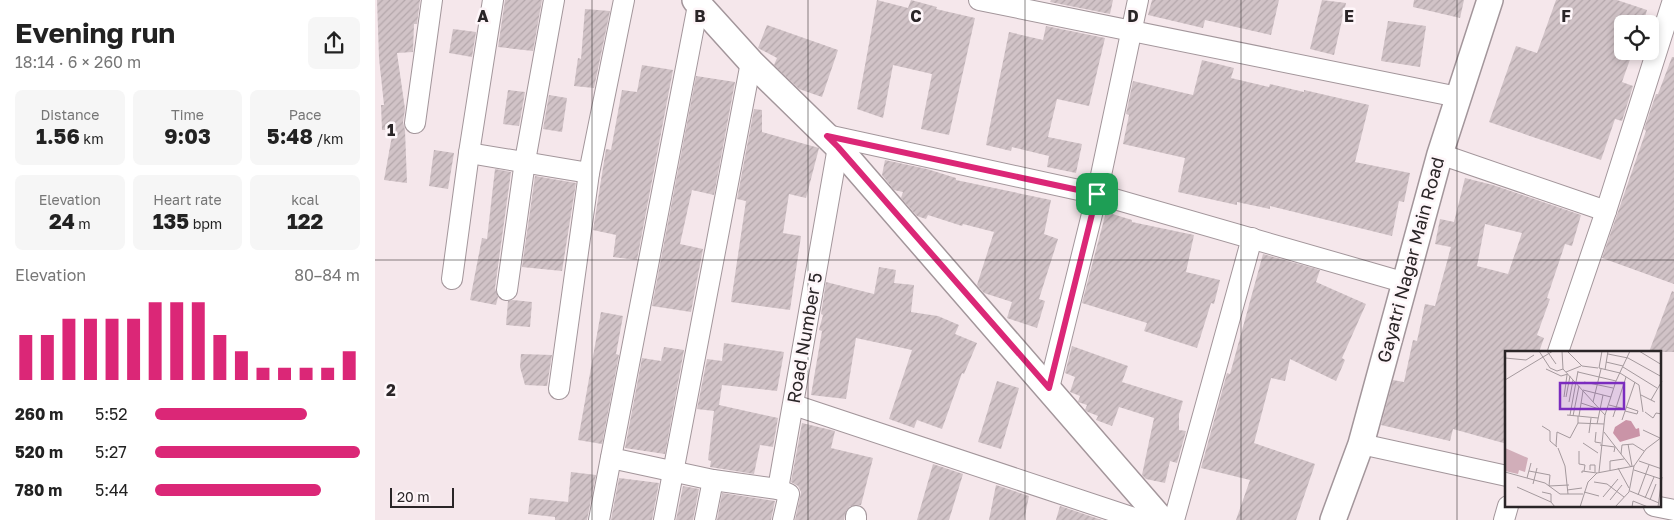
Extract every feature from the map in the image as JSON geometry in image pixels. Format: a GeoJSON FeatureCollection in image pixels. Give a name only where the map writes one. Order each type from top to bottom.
{"type":"FeatureCollection","features":[{"type":"Feature","properties":{"kind":"street"},"geometry":{"type":"LineString","coordinates":[[415,123],[432,0]]}},
{"type":"Feature","properties":{"kind":"street"},"geometry":{"type":"LineString","coordinates":[[453,279],[469,153],[493,0]]}},
{"type":"Feature","properties":{"kind":"street"},"geometry":{"type":"LineString","coordinates":[[507,290],[525,161],[554,0]]}},
{"type":"Feature","properties":{"kind":"street"},"geometry":{"type":"LineString","coordinates":[[559,389],[589,173],[624,0]]}},
{"type":"Feature","properties":{"kind":"street"},"geometry":{"type":"LineString","coordinates":[[979,0],[1458,97]]}},
{"type":"Feature","properties":{"kind":"street"},"geometry":{"type":"LineString","coordinates":[[1049,388],[1097,194],[1138,0]]}},
{"type":"Feature","properties":{"kind":"street","name":"Gayatri Nagar Main Road"},"geometry":{"type":"LineString","coordinates":[[1333,520],[1361,444],[1440,154],[1490,0]]}},
{"type":"Feature","properties":{"kind":"street"},"geometry":{"type":"LineString","coordinates":[[1558,351],[1606,211],[1673,0]]}},
{"type":"Feature","properties":{"kind":"street"},"geometry":{"type":"LineString","coordinates":[[697,1],[751,62],[832,141],[1162,520]]}},
{"type":"Feature","properties":{"kind":"street"},"geometry":{"type":"LineString","coordinates":[[599,520],[697,1]]}},
{"type":"Feature","properties":{"kind":"street"},"geometry":{"type":"LineString","coordinates":[[664,520],[751,62]]}},
{"type":"Feature","properties":{"kind":"street"},"geometry":{"type":"LineString","coordinates":[[832,141],[1097,194],[1406,283]]}},
{"type":"Feature","properties":{"kind":"street","name":"Road Number 5"},"geometry":{"type":"LineString","coordinates":[[778,490],[794,406],[832,141]]}},
{"type":"Feature","properties":{"kind":"street"},"geometry":{"type":"LineString","coordinates":[[469,153],[589,173]]}},
{"type":"Feature","properties":{"kind":"street"},"geometry":{"type":"LineString","coordinates":[[1440,154],[1606,211]]}},
{"type":"Feature","properties":{"kind":"street"},"geometry":{"type":"LineString","coordinates":[[1173,520],[1252,238]]}},
{"type":"Feature","properties":{"kind":"street"},"geometry":{"type":"LineString","coordinates":[[794,406],[1140,520]]}},
{"type":"Feature","properties":{"kind":"street"},"geometry":{"type":"LineString","coordinates":[[1361,444],[1505,476]]}},
{"type":"Feature","properties":{"kind":"street"},"geometry":{"type":"LineString","coordinates":[[611,458],[713,480],[778,490],[789,494],[783,520]]}},
{"type":"Feature","properties":{"kind":"street"},"geometry":{"type":"LineString","coordinates":[[705,520],[713,480]]}},
{"type":"Feature","properties":{"kind":"street"},"geometry":{"type":"LineString","coordinates":[[1661,507],[1674,510]]}},
{"type":"Feature","properties":{"kind":"building"},"geometry":{"type":"Polygon","coordinates":[[[377,0],[420,0],[417,24],[414,24],[413,52],[397,53],[405,109],[403,122],[407,183],[384,180],[393,130],[382,130],[381,105],[384,105],[379,58],[377,0]]]}},
{"type":"Feature","properties":{"kind":"building"},"geometry":{"type":"Polygon","coordinates":[[[505,0],[542,0],[533,51],[498,47],[505,0]]]}},
{"type":"Feature","properties":{"kind":"building"},"geometry":{"type":"Polygon","coordinates":[[[877,0],[908,8],[911,0],[937,7],[936,9],[975,18],[949,135],[921,129],[932,74],[893,65],[883,118],[857,109],[877,0]]]}},
{"type":"Feature","properties":{"kind":"building"},"geometry":{"type":"Polygon","coordinates":[[[1051,0],[1113,0],[1110,14],[1050,2],[1051,0]]]}},
{"type":"Feature","properties":{"kind":"building"},"geometry":{"type":"Polygon","coordinates":[[[1152,0],[1279,0],[1271,35],[1205,20],[1203,28],[1148,15],[1152,0]]]}},
{"type":"Feature","properties":{"kind":"building"},"geometry":{"type":"Polygon","coordinates":[[[1322,0],[1346,3],[1334,55],[1310,49],[1322,0]]]}},
{"type":"Feature","properties":{"kind":"building"},"geometry":{"type":"Polygon","coordinates":[[[1414,0],[1464,0],[1460,18],[1413,7],[1414,0]]]}},
{"type":"Feature","properties":{"kind":"building"},"geometry":{"type":"Polygon","coordinates":[[[1556,0],[1617,0],[1647,10],[1646,15],[1614,15],[1614,60],[1630,60],[1622,82],[1633,86],[1622,121],[1615,119],[1601,160],[1489,122],[1516,46],[1537,53],[1556,0]]]}},
{"type":"Feature","properties":{"kind":"building"},"geometry":{"type":"Polygon","coordinates":[[[585,9],[610,11],[594,88],[574,86],[578,58],[581,59],[585,9]]]}},
{"type":"Feature","properties":{"kind":"building"},"geometry":{"type":"Polygon","coordinates":[[[1388,21],[1426,26],[1420,67],[1381,61],[1388,21]]]}},
{"type":"Feature","properties":{"kind":"building"},"geometry":{"type":"Polygon","coordinates":[[[767,25],[838,50],[822,97],[799,89],[774,65],[777,58],[758,48],[767,25]]]}},
{"type":"Feature","properties":{"kind":"building"},"geometry":{"type":"Polygon","coordinates":[[[1046,26],[1105,38],[1089,106],[1057,99],[1048,137],[1082,144],[1076,173],[1047,167],[1049,156],[1012,147],[1011,151],[986,145],[1009,32],[1043,40],[1046,26]]]}},
{"type":"Feature","properties":{"kind":"building"},"geometry":{"type":"Polygon","coordinates":[[[453,29],[476,32],[472,57],[449,53],[453,29]]]}},
{"type":"Feature","properties":{"kind":"building"},"geometry":{"type":"Polygon","coordinates":[[[1672,57],[1674,57],[1674,284],[1602,258],[1646,131],[1644,129],[1656,94],[1658,94],[1672,57]]]}},
{"type":"Feature","properties":{"kind":"building"},"geometry":{"type":"Polygon","coordinates":[[[1202,60],[1234,68],[1231,78],[1269,87],[1270,84],[1304,92],[1304,90],[1369,105],[1355,162],[1410,173],[1404,202],[1399,201],[1392,236],[1270,206],[1270,209],[1237,202],[1237,205],[1178,192],[1185,158],[1123,144],[1129,115],[1126,114],[1133,81],[1193,95],[1202,60]]]}},
{"type":"Feature","properties":{"kind":"building"},"geometry":{"type":"Polygon","coordinates":[[[642,65],[673,70],[637,260],[613,257],[616,235],[593,230],[606,149],[611,150],[622,90],[637,92],[642,65]]]}},
{"type":"Feature","properties":{"kind":"building"},"geometry":{"type":"Polygon","coordinates":[[[696,76],[735,82],[714,195],[692,190],[680,244],[703,249],[691,312],[652,306],[696,76]]]}},
{"type":"Feature","properties":{"kind":"building"},"geometry":{"type":"Polygon","coordinates":[[[508,90],[525,92],[519,126],[503,124],[508,90]]]}},
{"type":"Feature","properties":{"kind":"building"},"geometry":{"type":"Polygon","coordinates":[[[549,95],[567,98],[562,132],[543,129],[549,95]]]}},
{"type":"Feature","properties":{"kind":"building"},"geometry":{"type":"Polygon","coordinates":[[[754,109],[762,110],[762,132],[819,148],[806,198],[789,194],[783,233],[801,236],[790,310],[731,302],[746,201],[737,199],[754,109]]]}},
{"type":"Feature","properties":{"kind":"building"},"geometry":{"type":"Polygon","coordinates":[[[434,150],[454,153],[448,189],[429,186],[434,150]]]}},
{"type":"Feature","properties":{"kind":"building"},"geometry":{"type":"Polygon","coordinates":[[[885,160],[927,169],[956,178],[956,180],[1051,200],[1044,234],[1058,239],[1039,299],[1045,301],[1037,328],[1007,318],[1012,302],[984,293],[977,285],[994,232],[963,224],[962,226],[928,215],[926,219],[917,216],[901,198],[903,192],[894,190],[882,175],[885,160]]]}},
{"type":"Feature","properties":{"kind":"building"},"geometry":{"type":"Polygon","coordinates":[[[495,169],[511,172],[495,288],[498,297],[496,305],[470,300],[482,238],[487,239],[495,169]]]}},
{"type":"Feature","properties":{"kind":"building"},"geometry":{"type":"Polygon","coordinates":[[[535,176],[576,183],[562,271],[522,267],[535,176]]]}},
{"type":"Feature","properties":{"kind":"building"},"geometry":{"type":"Polygon","coordinates":[[[1465,178],[1493,185],[1581,215],[1572,246],[1565,244],[1547,298],[1550,299],[1537,335],[1544,338],[1539,351],[1505,351],[1505,443],[1453,429],[1450,441],[1381,425],[1393,380],[1404,382],[1413,340],[1417,341],[1425,304],[1435,306],[1451,247],[1435,244],[1440,219],[1454,222],[1465,178]],[[1485,224],[1477,266],[1508,274],[1522,233],[1485,224]]]}},
{"type":"Feature","properties":{"kind":"building"},"geometry":{"type":"Polygon","coordinates":[[[1106,212],[1132,220],[1132,222],[1194,235],[1186,272],[1220,280],[1214,304],[1211,303],[1197,348],[1144,331],[1147,323],[1082,303],[1106,212]]]}},
{"type":"Feature","properties":{"kind":"building"},"geometry":{"type":"Polygon","coordinates":[[[1263,254],[1320,270],[1316,282],[1366,304],[1342,358],[1345,360],[1336,381],[1290,359],[1285,381],[1271,378],[1254,443],[1315,464],[1296,520],[1236,520],[1250,480],[1201,468],[1227,373],[1230,374],[1263,254]]]}},
{"type":"Feature","properties":{"kind":"building"},"geometry":{"type":"Polygon","coordinates":[[[879,267],[896,270],[894,283],[914,285],[911,312],[938,316],[959,325],[955,334],[977,343],[964,374],[962,373],[942,429],[917,420],[914,428],[889,419],[912,350],[856,338],[846,399],[811,395],[822,331],[819,330],[823,315],[821,314],[826,282],[874,294],[879,267]]]}},
{"type":"Feature","properties":{"kind":"building"},"geometry":{"type":"Polygon","coordinates":[[[1672,291],[1674,292],[1674,352],[1649,351],[1672,291]]]}},
{"type":"Feature","properties":{"kind":"building"},"geometry":{"type":"Polygon","coordinates":[[[508,301],[532,302],[530,327],[506,325],[508,301]]]}},
{"type":"Feature","properties":{"kind":"building"},"geometry":{"type":"Polygon","coordinates":[[[601,312],[623,316],[616,354],[619,355],[602,444],[578,440],[601,312]]]}},
{"type":"Feature","properties":{"kind":"building"},"geometry":{"type":"Polygon","coordinates":[[[724,343],[784,352],[777,391],[722,385],[719,405],[778,418],[773,447],[760,445],[754,474],[710,467],[711,461],[708,460],[714,411],[697,409],[707,359],[722,361],[724,343]]]}},
{"type":"Feature","properties":{"kind":"building"},"geometry":{"type":"Polygon","coordinates":[[[1072,346],[1128,366],[1122,382],[1183,401],[1179,414],[1179,430],[1186,431],[1177,463],[1170,461],[1165,483],[1146,479],[1142,475],[1154,418],[1119,407],[1112,426],[1096,420],[1098,416],[1085,410],[1087,405],[1078,402],[1080,396],[1070,392],[1075,377],[1065,373],[1072,346]]]}},
{"type":"Feature","properties":{"kind":"building"},"geometry":{"type":"Polygon","coordinates":[[[664,347],[684,350],[665,454],[625,448],[642,358],[661,361],[664,347]]]}},
{"type":"Feature","properties":{"kind":"building"},"geometry":{"type":"Polygon","coordinates":[[[521,354],[552,355],[547,386],[525,385],[520,367],[521,354]]]}},
{"type":"Feature","properties":{"kind":"building"},"geometry":{"type":"Polygon","coordinates":[[[997,381],[1019,388],[1001,449],[978,442],[997,381]]]}},
{"type":"Feature","properties":{"kind":"building"},"geometry":{"type":"Polygon","coordinates":[[[802,423],[835,431],[831,448],[873,458],[861,505],[850,506],[846,511],[844,520],[795,520],[801,492],[798,486],[791,482],[802,423]]]}},
{"type":"Feature","properties":{"kind":"building"},"geometry":{"type":"Polygon","coordinates":[[[933,464],[963,474],[949,520],[917,520],[933,464]]]}},
{"type":"Feature","properties":{"kind":"building"},"geometry":{"type":"Polygon","coordinates":[[[571,472],[596,475],[587,520],[555,520],[555,517],[528,514],[530,498],[568,502],[571,472]]]}},
{"type":"Feature","properties":{"kind":"building"},"geometry":{"type":"Polygon","coordinates":[[[619,478],[659,483],[652,520],[611,520],[619,478]]]}},
{"type":"Feature","properties":{"kind":"building"},"geometry":{"type":"Polygon","coordinates":[[[996,485],[1029,496],[1024,520],[989,520],[996,485]]]}},
{"type":"Feature","properties":{"kind":"building"},"geometry":{"type":"Polygon","coordinates":[[[683,486],[699,489],[693,520],[676,520],[683,486]]]}},
{"type":"Feature","properties":{"kind":"building"},"geometry":{"type":"Polygon","coordinates":[[[722,493],[775,501],[771,520],[717,520],[722,493]]]}},
{"type":"Feature","properties":{"kind":"building"},"geometry":{"type":"Polygon","coordinates":[[[1060,506],[1102,520],[1056,520],[1060,506]]]}},
{"type":"Feature","properties":{"kind":"route"},"geometry":{"type":"LineString","coordinates":[[827,136],[962,165],[1097,194],[1049,388],[827,136]]}}]}
